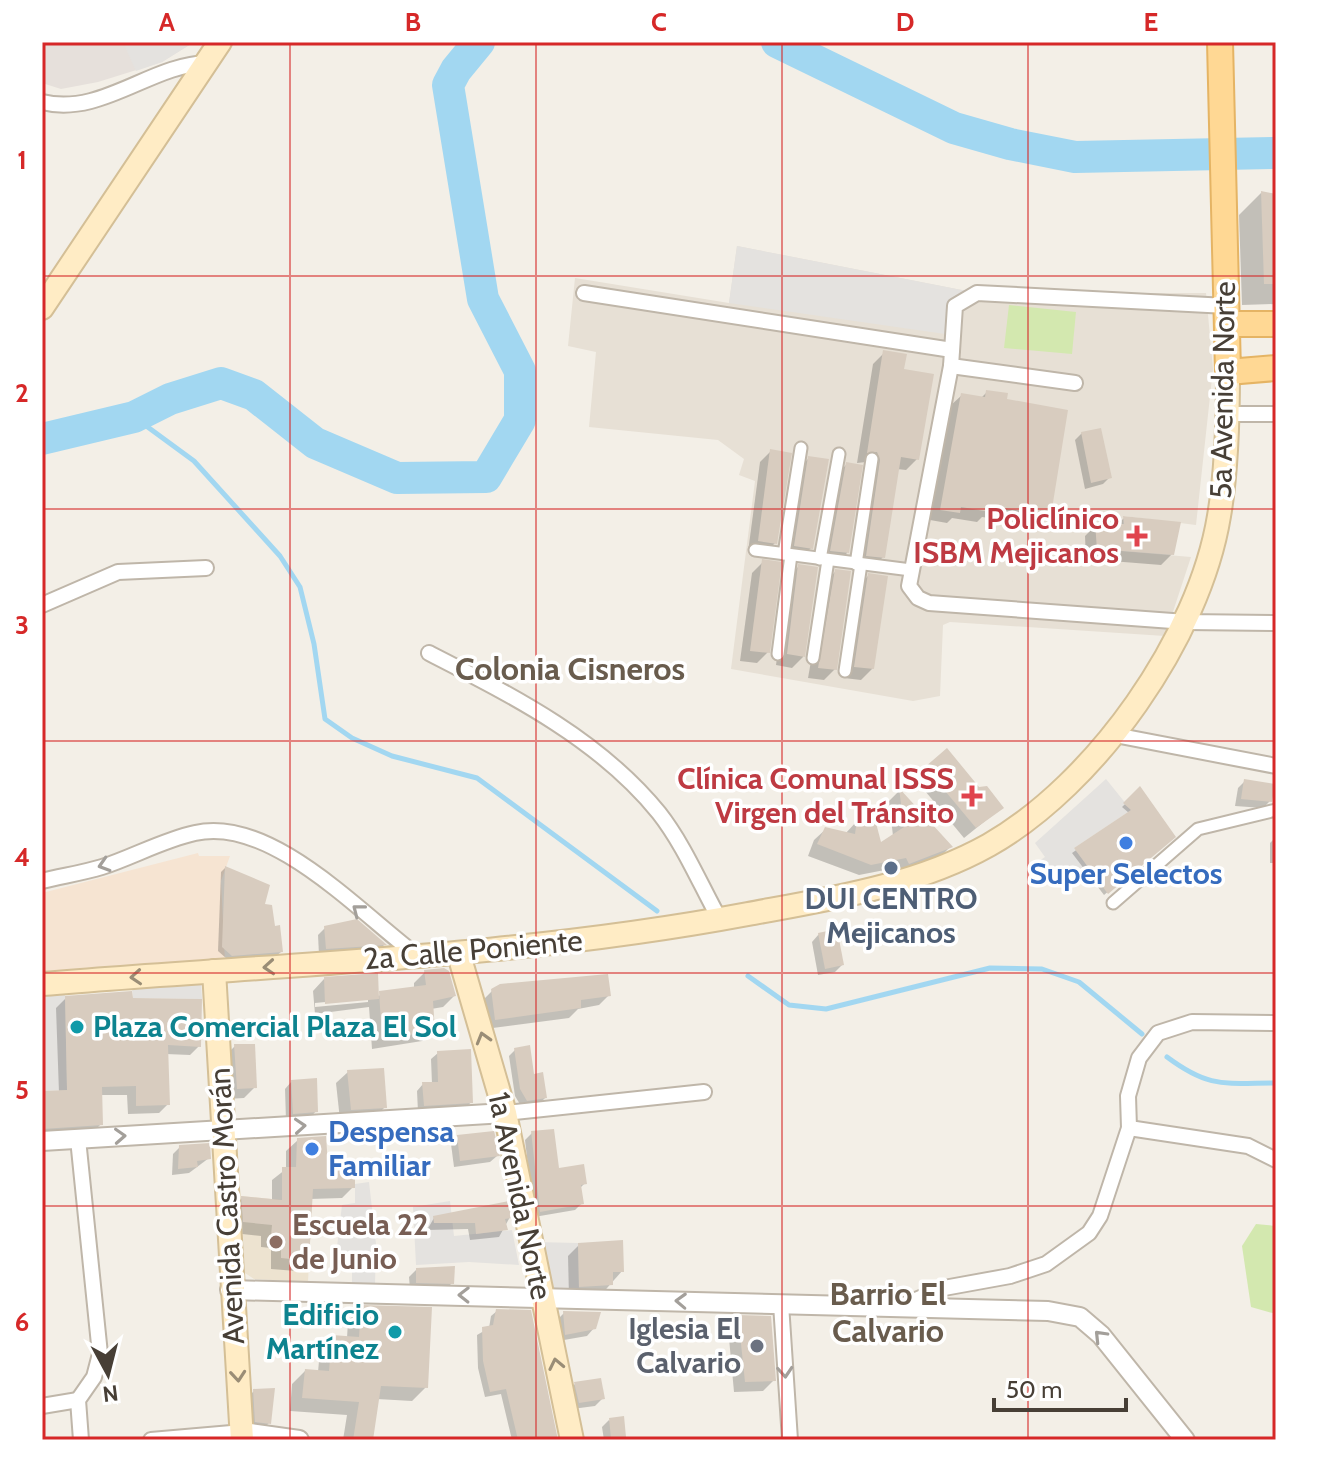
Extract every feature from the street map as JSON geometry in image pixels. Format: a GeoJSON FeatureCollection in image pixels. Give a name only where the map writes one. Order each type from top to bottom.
{"type":"FeatureCollection","features":[{"type":"Feature","properties":{"kind":"main road"},"geometry":{"type":"LineString","coordinates":[[42,308],[220,42]]}},
{"type":"Feature","properties":{"kind":"main road","name":"5a Avenida Norte"},"geometry":{"type":"LineString","coordinates":[[899,881],[958,859],[1010,832],[1056,796],[1115,735],[1186,622],[1219,518],[1228,414],[1220,42]]}},
{"type":"Feature","properties":{"kind":"main road"},"geometry":{"type":"LineString","coordinates":[[1227,315],[1276,324]]}},
{"type":"Feature","properties":{"kind":"main road"},"geometry":{"type":"LineString","coordinates":[[1228,372],[1276,368]]}},
{"type":"Feature","properties":{"kind":"main road","name":"2a Calle Poniente"},"geometry":{"type":"LineString","coordinates":[[42,984],[459,955],[555,945],[720,920],[835,898],[899,881]]}},
{"type":"Feature","properties":{"kind":"main road","name":"1a Avenida Norte"},"geometry":{"type":"LineString","coordinates":[[459,955],[505,1113],[572,1440]]}},
{"type":"Feature","properties":{"kind":"main road","name":"Avenida Castro Morán"},"geometry":{"type":"LineString","coordinates":[[214,971],[230,1290],[242,1436]]}},
{"type":"Feature","properties":{"kind":"street"},"geometry":{"type":"LineString","coordinates":[[42,102],[60,106],[90,102],[186,64],[208,63]]}},
{"type":"Feature","properties":{"kind":"street"},"geometry":{"type":"LineString","coordinates":[[584,293],[952,350]]}},
{"type":"Feature","properties":{"kind":"street"},"geometry":{"type":"LineString","coordinates":[[1227,315],[977,293],[955,306],[951,366],[909,586],[918,598],[929,603],[1186,622],[1276,623]]}},
{"type":"Feature","properties":{"kind":"street"},"geometry":{"type":"LineString","coordinates":[[951,366],[1075,383]]}},
{"type":"Feature","properties":{"kind":"street"},"geometry":{"type":"LineString","coordinates":[[1228,414],[1276,414]]}},
{"type":"Feature","properties":{"kind":"street"},"geometry":{"type":"LineString","coordinates":[[778,654],[801,448]]}},
{"type":"Feature","properties":{"kind":"street"},"geometry":{"type":"LineString","coordinates":[[813,658],[839,454]]}},
{"type":"Feature","properties":{"kind":"street"},"geometry":{"type":"LineString","coordinates":[[845,671],[872,459]]}},
{"type":"Feature","properties":{"kind":"street"},"geometry":{"type":"LineString","coordinates":[[755,550],[911,570]]}},
{"type":"Feature","properties":{"kind":"street"},"geometry":{"type":"LineString","coordinates":[[42,605],[118,572],[206,568]]}},
{"type":"Feature","properties":{"kind":"street"},"geometry":{"type":"LineString","coordinates":[[429,653],[531,705],[587,745],[629,781],[674,835],[720,920]]}},
{"type":"Feature","properties":{"kind":"street"},"geometry":{"type":"LineString","coordinates":[[1115,735],[1276,766]]}},
{"type":"Feature","properties":{"kind":"street"},"geometry":{"type":"LineString","coordinates":[[1113,903],[1198,829],[1276,810]]}},
{"type":"Feature","properties":{"kind":"street"},"geometry":{"type":"LineString","coordinates":[[42,881],[101,867],[195,833],[218,831],[238,834],[268,844],[301,863],[420,957]]}},
{"type":"Feature","properties":{"kind":"street"},"geometry":{"type":"LineString","coordinates":[[900,1307],[944,1288],[1010,1276],[1034,1268],[1072,1247],[1089,1233],[1100,1216],[1129,1128],[1128,1096],[1139,1058],[1158,1033],[1192,1022],[1276,1023]]}},
{"type":"Feature","properties":{"kind":"street"},"geometry":{"type":"LineString","coordinates":[[42,1141],[505,1113],[704,1092]]}},
{"type":"Feature","properties":{"kind":"street"},"geometry":{"type":"LineString","coordinates":[[1129,1128],[1248,1146],[1276,1160]]}},
{"type":"Feature","properties":{"kind":"street"},"geometry":{"type":"LineString","coordinates":[[78,1139],[100,1354],[94,1377],[78,1400],[81,1440]]}},
{"type":"Feature","properties":{"kind":"street"},"geometry":{"type":"LineString","coordinates":[[230,1290],[1048,1311],[1080,1317],[1101,1335],[1185,1440]]}},
{"type":"Feature","properties":{"kind":"street"},"geometry":{"type":"LineString","coordinates":[[781,1304],[790,1440]]}},
{"type":"Feature","properties":{"kind":"street"},"geometry":{"type":"LineString","coordinates":[[42,1406],[78,1400]]}},
{"type":"Feature","properties":{"kind":"street"},"geometry":{"type":"LineString","coordinates":[[151,1440],[242,1436],[299,1440]]}},
{"type":"Feature","properties":{"kind":"shaded area"},"geometry":{"type":"Polygon","coordinates":[[[42,42],[194,42],[162,62],[98,82],[61,89],[42,83],[42,42]]]}},
{"type":"Feature","properties":{"kind":"shaded area"},"geometry":{"type":"Polygon","coordinates":[[[123,42],[194,42],[162,62],[136,71],[123,42]]]}},
{"type":"Feature","properties":{"kind":"shaded area"},"geometry":{"type":"Polygon","coordinates":[[[737,246],[977,293],[1206,293],[1213,369],[1196,525],[1124,516],[1123,524],[1096,523],[1097,549],[1191,557],[1165,636],[950,622],[943,625],[940,696],[913,701],[731,669],[755,481],[739,475],[744,459],[718,440],[589,427],[596,352],[568,346],[575,278],[729,303],[737,246]]]}},
{"type":"Feature","properties":{"kind":"shaded area"},"geometry":{"type":"Polygon","coordinates":[[[737,246],[977,293],[963,299],[952,335],[729,303],[737,246]]]}},
{"type":"Feature","properties":{"kind":"shaded area"},"geometry":{"type":"Polygon","coordinates":[[[1106,779],[1131,810],[1074,848],[1096,878],[1038,868],[1036,863],[1045,857],[1035,843],[1106,779]]]}},
{"type":"Feature","properties":{"kind":"shaded area"},"geometry":{"type":"Polygon","coordinates":[[[198,853],[199,856],[230,856],[221,881],[225,962],[42,975],[42,893],[198,853]]]}},
{"type":"Feature","properties":{"kind":"shaded area"},"geometry":{"type":"Polygon","coordinates":[[[201,983],[202,999],[133,998],[132,988],[201,983]]]}},
{"type":"Feature","properties":{"kind":"shaded area"},"geometry":{"type":"Polygon","coordinates":[[[65,991],[67,1090],[42,1091],[42,993],[65,991]]]}},
{"type":"Feature","properties":{"kind":"shaded area"},"geometry":{"type":"Polygon","coordinates":[[[369,1182],[376,1244],[375,1285],[352,1285],[352,1257],[336,1255],[342,1205],[355,1203],[355,1184],[369,1182]]]}},
{"type":"Feature","properties":{"kind":"shaded area","name":"Escuela 22 de Junio"},"geometry":{"type":"Polygon","coordinates":[[[241,1196],[312,1203],[308,1282],[254,1279],[245,1273],[241,1196]]]}},
{"type":"Feature","properties":{"kind":"shaded area"},"geometry":{"type":"Polygon","coordinates":[[[450,1201],[454,1236],[512,1230],[519,1265],[469,1262],[416,1265],[413,1207],[450,1201]]]}},
{"type":"Feature","properties":{"kind":"shaded area"},"geometry":{"type":"Polygon","coordinates":[[[535,1242],[578,1243],[579,1293],[553,1290],[535,1242]]]}},
{"type":"Feature","properties":{"kind":"green space"},"geometry":{"type":"Polygon","coordinates":[[[1009,305],[1076,312],[1072,354],[1004,348],[1009,305]]]}},
{"type":"Feature","properties":{"kind":"green space"},"geometry":{"type":"Polygon","coordinates":[[[1256,1224],[1276,1226],[1276,1314],[1251,1307],[1242,1246],[1256,1224]]]}},
{"type":"Feature","properties":{"kind":"building"},"geometry":{"type":"Polygon","coordinates":[[[1261,191],[1276,194],[1276,284],[1264,284],[1261,191]]]}},
{"type":"Feature","properties":{"kind":"building"},"geometry":{"type":"Polygon","coordinates":[[[883,350],[907,354],[904,369],[934,374],[919,460],[901,457],[885,558],[866,556],[880,460],[877,452],[867,453],[883,350]]]}},
{"type":"Feature","properties":{"kind":"building"},"geometry":{"type":"Polygon","coordinates":[[[986,390],[1008,393],[1007,399],[1068,410],[1051,515],[991,506],[990,512],[961,507],[960,513],[940,510],[961,393],[985,397],[986,390]]]}},
{"type":"Feature","properties":{"kind":"building"},"geometry":{"type":"Polygon","coordinates":[[[1101,428],[1112,478],[1091,483],[1081,432],[1101,428]]]}},
{"type":"Feature","properties":{"kind":"building"},"geometry":{"type":"Polygon","coordinates":[[[770,449],[792,453],[777,544],[758,541],[770,449]]]}},
{"type":"Feature","properties":{"kind":"building"},"geometry":{"type":"Polygon","coordinates":[[[808,456],[829,459],[813,549],[794,546],[808,456]]]}},
{"type":"Feature","properties":{"kind":"building"},"geometry":{"type":"Polygon","coordinates":[[[846,462],[863,465],[849,553],[830,551],[846,462]]]}},
{"type":"Feature","properties":{"kind":"building","name":"Policlínico ISBM Mejicanos"},"geometry":{"type":"Polygon","coordinates":[[[1123,516],[1181,522],[1174,555],[1097,549],[1095,523],[1124,524],[1123,516]]]}},
{"type":"Feature","properties":{"kind":"building"},"geometry":{"type":"Polygon","coordinates":[[[762,559],[782,562],[770,653],[750,651],[762,559]]]}},
{"type":"Feature","properties":{"kind":"building"},"geometry":{"type":"Polygon","coordinates":[[[798,564],[818,567],[805,657],[787,654],[798,564]]]}},
{"type":"Feature","properties":{"kind":"building"},"geometry":{"type":"Polygon","coordinates":[[[835,569],[851,571],[837,670],[818,668],[835,569]]]}},
{"type":"Feature","properties":{"kind":"building"},"geometry":{"type":"Polygon","coordinates":[[[868,573],[888,576],[874,669],[854,667],[868,573]]]}},
{"type":"Feature","properties":{"kind":"building","name":"Clínica Comunal ISSS Virgen del Tránsito"},"geometry":{"type":"Polygon","coordinates":[[[947,748],[979,787],[987,786],[1004,808],[976,828],[925,767],[947,748]]]}},
{"type":"Feature","properties":{"kind":"building"},"geometry":{"type":"Polygon","coordinates":[[[1244,779],[1275,784],[1272,802],[1241,799],[1244,779]]]}},
{"type":"Feature","properties":{"kind":"building","name":"Super Selectos"},"geometry":{"type":"Polygon","coordinates":[[[1140,786],[1176,837],[1108,894],[1074,848],[1131,810],[1123,803],[1140,786]]]}},
{"type":"Feature","properties":{"kind":"building"},"geometry":{"type":"Polygon","coordinates":[[[899,788],[953,847],[909,864],[906,858],[871,865],[817,844],[825,827],[855,834],[857,819],[876,823],[881,842],[904,827],[899,788]]]}},
{"type":"Feature","properties":{"kind":"building"},"geometry":{"type":"Polygon","coordinates":[[[225,866],[270,885],[265,904],[272,905],[275,926],[280,925],[283,952],[232,956],[222,947],[225,866]]]}},
{"type":"Feature","properties":{"kind":"building"},"geometry":{"type":"Polygon","coordinates":[[[357,919],[387,945],[326,949],[324,926],[357,919]]]}},
{"type":"Feature","properties":{"kind":"building"},"geometry":{"type":"Polygon","coordinates":[[[837,929],[844,965],[825,969],[818,933],[837,929]]]}},
{"type":"Feature","properties":{"kind":"building"},"geometry":{"type":"Polygon","coordinates":[[[444,968],[449,971],[456,996],[433,1001],[435,1031],[382,1039],[379,991],[426,985],[424,970],[444,968]]]}},
{"type":"Feature","properties":{"kind":"building"},"geometry":{"type":"Polygon","coordinates":[[[378,973],[379,999],[325,1004],[324,977],[378,973]]]}},
{"type":"Feature","properties":{"kind":"building"},"geometry":{"type":"Polygon","coordinates":[[[608,974],[611,996],[581,1000],[581,1008],[495,1020],[491,989],[500,984],[608,974]]]}},
{"type":"Feature","properties":{"kind":"building"},"geometry":{"type":"Polygon","coordinates":[[[132,991],[133,998],[202,999],[201,1047],[168,1045],[170,1105],[136,1106],[136,1086],[102,1087],[103,1125],[42,1129],[42,1091],[67,1090],[65,996],[132,991]]]}},
{"type":"Feature","properties":{"kind":"building"},"geometry":{"type":"Polygon","coordinates":[[[234,1044],[255,1044],[257,1088],[237,1089],[234,1044]]]}},
{"type":"Feature","properties":{"kind":"building"},"geometry":{"type":"Polygon","coordinates":[[[530,1045],[534,1074],[543,1072],[547,1098],[527,1101],[520,1089],[514,1048],[530,1045]]]}},
{"type":"Feature","properties":{"kind":"building"},"geometry":{"type":"Polygon","coordinates":[[[471,1049],[473,1103],[424,1106],[422,1082],[438,1082],[437,1051],[471,1049]]]}},
{"type":"Feature","properties":{"kind":"building"},"geometry":{"type":"Polygon","coordinates":[[[384,1068],[387,1108],[351,1110],[347,1070],[384,1068]]]}},
{"type":"Feature","properties":{"kind":"building"},"geometry":{"type":"Polygon","coordinates":[[[317,1078],[318,1112],[293,1114],[291,1080],[317,1078]]]}},
{"type":"Feature","properties":{"kind":"building"},"geometry":{"type":"Polygon","coordinates":[[[554,1129],[559,1168],[584,1164],[587,1184],[581,1185],[584,1204],[540,1212],[531,1131],[554,1129]]]}},
{"type":"Feature","properties":{"kind":"building"},"geometry":{"type":"Polygon","coordinates":[[[494,1131],[500,1156],[460,1161],[457,1135],[494,1131]]]}},
{"type":"Feature","properties":{"kind":"building"},"geometry":{"type":"Polygon","coordinates":[[[326,1136],[328,1165],[355,1164],[355,1188],[313,1189],[309,1261],[281,1258],[281,1238],[271,1236],[272,1225],[243,1222],[241,1196],[282,1200],[282,1167],[296,1167],[297,1138],[326,1136]]]}},
{"type":"Feature","properties":{"kind":"building"},"geometry":{"type":"Polygon","coordinates":[[[210,1143],[211,1159],[197,1161],[198,1167],[178,1169],[179,1145],[210,1143]]]}},
{"type":"Feature","properties":{"kind":"building"},"geometry":{"type":"Polygon","coordinates":[[[509,1201],[512,1218],[505,1219],[508,1230],[476,1234],[475,1223],[434,1223],[433,1216],[509,1201]]]}},
{"type":"Feature","properties":{"kind":"building"},"geometry":{"type":"Polygon","coordinates":[[[623,1240],[624,1272],[613,1272],[613,1285],[579,1287],[578,1243],[623,1240]]]}},
{"type":"Feature","properties":{"kind":"building"},"geometry":{"type":"Polygon","coordinates":[[[455,1266],[454,1284],[416,1283],[416,1268],[455,1266]]]}},
{"type":"Feature","properties":{"kind":"building","name":"Edificio Martínez"},"geometry":{"type":"Polygon","coordinates":[[[361,1305],[432,1307],[428,1388],[381,1386],[373,1440],[353,1440],[359,1402],[302,1398],[305,1369],[329,1371],[332,1335],[359,1337],[361,1305]]]}},
{"type":"Feature","properties":{"kind":"building"},"geometry":{"type":"Polygon","coordinates":[[[496,1309],[531,1310],[558,1440],[518,1440],[506,1389],[490,1392],[483,1361],[482,1327],[493,1325],[496,1309]]]}},
{"type":"Feature","properties":{"kind":"building"},"geometry":{"type":"Polygon","coordinates":[[[563,1311],[601,1312],[596,1329],[565,1335],[563,1311]]]}},
{"type":"Feature","properties":{"kind":"building","name":"Iglesia El Calvario"},"geometry":{"type":"Polygon","coordinates":[[[738,1315],[771,1316],[776,1381],[745,1382],[738,1315]]]}},
{"type":"Feature","properties":{"kind":"building"},"geometry":{"type":"Polygon","coordinates":[[[601,1378],[605,1399],[579,1403],[574,1382],[601,1378]]]}},
{"type":"Feature","properties":{"kind":"building"},"geometry":{"type":"Polygon","coordinates":[[[275,1388],[271,1424],[255,1422],[253,1389],[275,1388]]]}},
{"type":"Feature","properties":{"kind":"building"},"geometry":{"type":"Polygon","coordinates":[[[624,1416],[626,1437],[611,1439],[609,1418],[624,1416]]]}},
{"type":"Feature","properties":{"kind":"waterway"},"geometry":{"type":"LineString","coordinates":[[42,439],[134,417],[170,399],[221,383],[254,395],[315,443],[397,478],[486,477],[520,420],[520,371],[483,299],[448,85],[479,42]]}},
{"type":"Feature","properties":{"kind":"waterway"},"geometry":{"type":"LineString","coordinates":[[777,42],[954,128],[1010,144],[1075,157],[1276,153]]}},
{"type":"Feature","properties":{"kind":"waterway"},"geometry":{"type":"LineString","coordinates":[[134,417],[194,461],[280,556],[300,587],[314,644],[325,719],[352,738],[392,756],[477,778],[657,911]]}},
{"type":"Feature","properties":{"kind":"waterway"},"geometry":{"type":"LineString","coordinates":[[748,976],[789,1005],[826,1009],[990,968],[1042,969],[1079,982],[1142,1034]]}},
{"type":"Feature","properties":{"kind":"waterway"},"geometry":{"type":"LineString","coordinates":[[1167,1057],[1195,1075],[1218,1082],[1276,1083]]}},
{"type":"Feature","properties":{"kind":"place","name":"Policlínico ISBM Mejicanos"},"geometry":{"type":"Point","coordinates":[1137,536]}},
{"type":"Feature","properties":{"kind":"place","name":"Clínica Comunal ISSS Virgen del Tránsito"},"geometry":{"type":"Point","coordinates":[972,796]}},
{"type":"Feature","properties":{"kind":"place","name":"Super Selectos"},"geometry":{"type":"Point","coordinates":[1126,843]}},
{"type":"Feature","properties":{"kind":"place","name":"DUI CENTRO Mejicanos"},"geometry":{"type":"Point","coordinates":[891,868]}},
{"type":"Feature","properties":{"kind":"place","name":"Plaza Comercial Plaza El Sol"},"geometry":{"type":"Point","coordinates":[77,1027]}},
{"type":"Feature","properties":{"kind":"place","name":"Despensa Familiar"},"geometry":{"type":"Point","coordinates":[312,1149]}},
{"type":"Feature","properties":{"kind":"place","name":"Escuela 22 de Junio"},"geometry":{"type":"Point","coordinates":[276,1242]}},
{"type":"Feature","properties":{"kind":"place","name":"Edificio Martínez"},"geometry":{"type":"Point","coordinates":[395,1332]}},
{"type":"Feature","properties":{"kind":"place","name":"Iglesia El Calvario"},"geometry":{"type":"Point","coordinates":[757,1346]}},
{"type":"Feature","properties":{"kind":"district","name":"Colonia Cisneros"},"geometry":{"type":"Point","coordinates":[570,669]}},
{"type":"Feature","properties":{"kind":"district","name":"Barrio El Calvario"},"geometry":{"type":"Point","coordinates":[888,1312]}}]}
